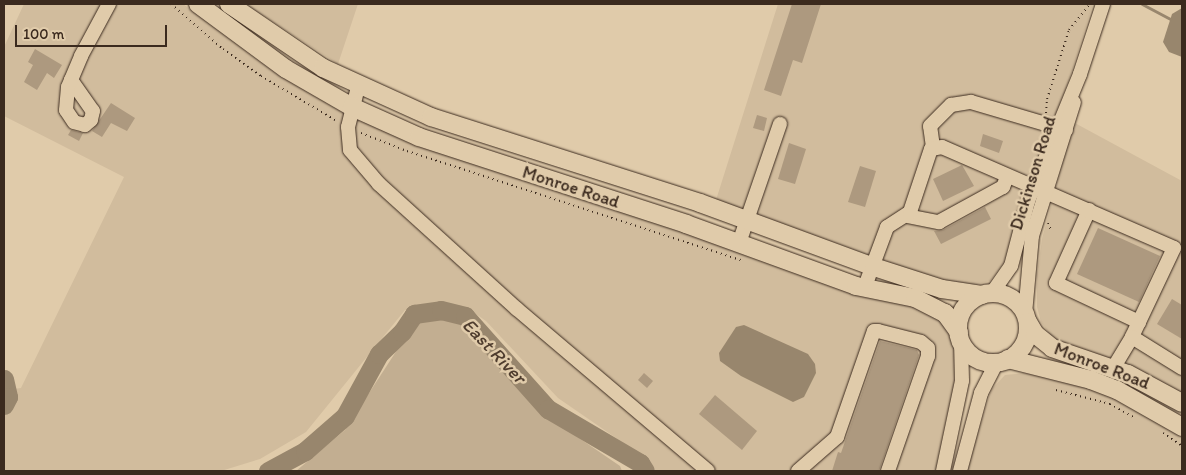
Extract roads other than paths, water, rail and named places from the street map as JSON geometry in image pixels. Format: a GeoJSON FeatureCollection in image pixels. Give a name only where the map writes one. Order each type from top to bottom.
{"type":"FeatureCollection","features":[{"type":"Feature","properties":{"kind":"main road","name":"Monroe Road"},"geometry":{"type":"LineString","coordinates":[[198,4],[252,46],[352,106],[419,137],[739,243],[864,289],[915,298],[945,313],[960,336]]}},
{"type":"Feature","properties":{"kind":"main road","name":"Monroe Road"},"geometry":{"type":"LineString","coordinates":[[229,4],[297,52],[358,87],[430,117],[746,220],[874,267],[942,289],[987,294]]}},
{"type":"Feature","properties":{"kind":"main road"},"geometry":{"type":"LineString","coordinates":[[987,294],[1012,298],[1026,318],[1024,344],[1002,361],[975,358],[960,336],[959,323],[966,306],[987,294]]}},
{"type":"Feature","properties":{"kind":"main road","name":"Monroe Road"},"geometry":{"type":"LineString","coordinates":[[1026,318],[1035,334],[1052,348],[1113,368],[1146,382],[1182,404]]}},
{"type":"Feature","properties":{"kind":"main road","name":"Monroe Road"},"geometry":{"type":"LineString","coordinates":[[1002,361],[1091,380],[1117,390],[1182,427]]}},
{"type":"Feature","properties":{"kind":"street"},"geometry":{"type":"LineString","coordinates":[[71,80],[109,4]]}},
{"type":"Feature","properties":{"kind":"street","name":"Dickinson Road"},"geometry":{"type":"LineString","coordinates":[[987,294],[1011,266],[1062,128],[1103,4]]}},
{"type":"Feature","properties":{"kind":"street"},"geometry":{"type":"LineString","coordinates":[[358,87],[348,127],[350,150],[380,184],[517,309],[708,471]]}},
{"type":"Feature","properties":{"kind":"street"},"geometry":{"type":"LineString","coordinates":[[907,216],[933,147],[930,126],[952,105],[971,102],[1062,128]]}},
{"type":"Feature","properties":{"kind":"street"},"geometry":{"type":"LineString","coordinates":[[739,243],[780,124]]}},
{"type":"Feature","properties":{"kind":"street"},"geometry":{"type":"LineString","coordinates":[[933,147],[942,147],[1007,177],[1039,187],[1178,250],[1132,337],[1113,368]]}},
{"type":"Feature","properties":{"kind":"street"},"geometry":{"type":"LineString","coordinates":[[864,289],[874,267],[887,227],[907,216],[939,222],[1003,187],[1007,177]]}},
{"type":"Feature","properties":{"kind":"street","name":"Dickinson Road"},"geometry":{"type":"LineString","coordinates":[[1026,318],[1032,236],[1039,187]]}},
{"type":"Feature","properties":{"kind":"street"},"geometry":{"type":"LineString","coordinates":[[1088,210],[1056,283],[1139,322]]}},
{"type":"Feature","properties":{"kind":"street"},"geometry":{"type":"LineString","coordinates":[[798,471],[837,437],[874,331],[878,331],[921,342],[928,348],[928,356],[888,471]]}},
{"type":"Feature","properties":{"kind":"street"},"geometry":{"type":"LineString","coordinates":[[943,471],[961,389],[960,336]]}},
{"type":"Feature","properties":{"kind":"street"},"geometry":{"type":"LineString","coordinates":[[1132,337],[1182,368]]}},
{"type":"Feature","properties":{"kind":"street"},"geometry":{"type":"LineString","coordinates":[[960,471],[981,392],[1002,361]]}},
{"type":"Feature","properties":{"kind":"waterway"},"geometry":{"type":"LineString","coordinates":[[1142,4],[1170,19]]}},
{"type":"Feature","properties":{"kind":"waterway","name":"East River"},"geometry":{"type":"LineString","coordinates":[[268,471],[305,451],[345,416],[379,354],[402,332],[414,314],[441,310],[465,316],[548,409],[640,463],[645,471]]}},
{"type":"Feature","properties":{"kind":"waterway","name":"East River"},"geometry":{"type":"LineString","coordinates":[[4,379],[8,397],[4,405]]}}]}
